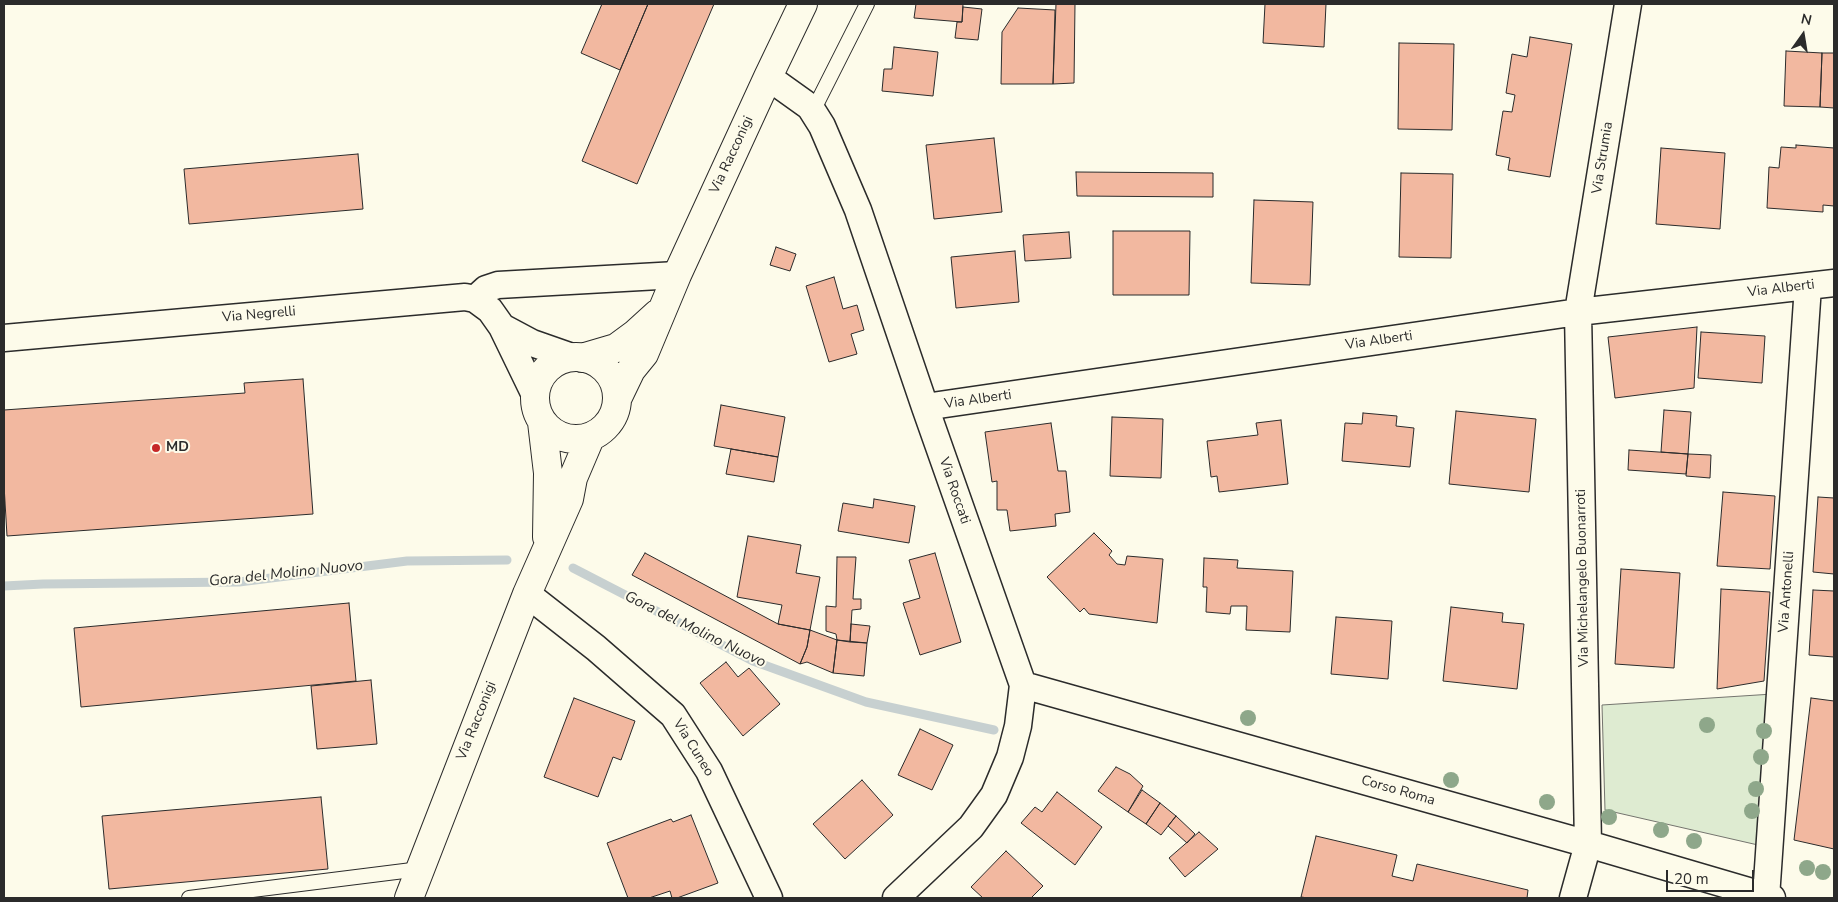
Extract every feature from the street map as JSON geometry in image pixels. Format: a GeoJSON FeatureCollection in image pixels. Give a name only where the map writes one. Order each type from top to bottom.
{"type":"FeatureCollection","features":[{"type":"Feature","properties":{"kind":"main road","name":"Via Racconigi"},"geometry":{"type":"LineString","coordinates":[[618,397],[631,370],[644,354],[677,275],[803,4]]}},
{"type":"Feature","properties":{"kind":"main road","name":"Via Racconigi"},"geometry":{"type":"LineString","coordinates":[[577,357],[616,348],[635,334],[663,307]]}},
{"type":"Feature","properties":{"kind":"main road"},"geometry":{"type":"LineString","coordinates":[[577,357],[599,363],[609,372],[616,384],[618,397],[616,410],[611,422],[602,431],[590,438],[577,440],[564,438],[552,432],[542,422],[536,409],[535,395],[538,381],[547,369],[558,361],[577,357]]}},
{"type":"Feature","properties":{"kind":"main road","name":"Via Racconigi"},"geometry":{"type":"LineString","coordinates":[[542,422],[548,473],[547,546]]}},
{"type":"Feature","properties":{"kind":"main road","name":"Via Racconigi"},"geometry":{"type":"LineString","coordinates":[[409,898],[527,594],[569,499],[573,478],[590,438]]}},
{"type":"Feature","properties":{"kind":"street","name":"Via Strumia"},"geometry":{"type":"LineString","coordinates":[[1578,312],[1628,4]]}},
{"type":"Feature","properties":{"kind":"street","name":"Via Roccati"},"geometry":{"type":"LineString","coordinates":[[768,77],[810,107],[822,126],[858,210],[1023,685],[1018,726],[1010,757],[994,795],[971,827],[896,898]]}},
{"type":"Feature","properties":{"kind":"street"},"geometry":{"type":"LineString","coordinates":[[535,395],[502,327],[490,310],[475,300],[486,289],[498,285],[677,275]]}},
{"type":"Feature","properties":{"kind":"street","name":"Via Alberti"},"geometry":{"type":"LineString","coordinates":[[925,407],[1578,312],[1834,283]]}},
{"type":"Feature","properties":{"kind":"street","name":"Via Antonelli"},"geometry":{"type":"LineString","coordinates":[[1769,897],[1808,286]]}},
{"type":"Feature","properties":{"kind":"street","name":"Via Negrelli"},"geometry":{"type":"LineString","coordinates":[[4,338],[452,297],[475,300]]}},
{"type":"Feature","properties":{"kind":"street","name":"Via Michelangelo Buonarroti"},"geometry":{"type":"LineString","coordinates":[[1573,898],[1588,844],[1578,312]]}},
{"type":"Feature","properties":{"kind":"street"},"geometry":{"type":"LineString","coordinates":[[502,327],[532,343],[577,357]]}},
{"type":"Feature","properties":{"kind":"street","name":"Via Cuneo"},"geometry":{"type":"LineString","coordinates":[[527,594],[596,648],[673,715],[709,771],[769,898]]}},
{"type":"Feature","properties":{"kind":"street","name":"Corso Roma"},"geometry":{"type":"LineString","coordinates":[[1023,685],[1588,844],[1769,897]]}},
{"type":"Feature","properties":{"kind":"lane"},"geometry":{"type":"LineString","coordinates":[[813,112],[867,4]]}},
{"type":"Feature","properties":{"kind":"lane"},"geometry":{"type":"LineString","coordinates":[[188,898],[420,869]]}},
{"type":"Feature","properties":{"kind":"green space"},"geometry":{"type":"Polygon","coordinates":[[[1773,694],[1758,845],[1605,810],[1602,705],[1773,694]]]}},
{"type":"Feature","properties":{"kind":"building"},"geometry":{"type":"Polygon","coordinates":[[[602,4],[648,4],[620,70],[581,53],[602,4]]]}},
{"type":"Feature","properties":{"kind":"building"},"geometry":{"type":"Polygon","coordinates":[[[648,4],[714,4],[637,184],[582,161],[648,4]]]}},
{"type":"Feature","properties":{"kind":"building"},"geometry":{"type":"Polygon","coordinates":[[[916,4],[963,4],[962,22],[914,18],[916,4]]]}},
{"type":"Feature","properties":{"kind":"building"},"geometry":{"type":"Polygon","coordinates":[[[1056,4],[1075,4],[1074,83],[1053,84],[1056,4]]]}},
{"type":"Feature","properties":{"kind":"building"},"geometry":{"type":"Polygon","coordinates":[[[1265,4],[1326,4],[1324,47],[1263,43],[1265,4]]]}},
{"type":"Feature","properties":{"kind":"building"},"geometry":{"type":"Polygon","coordinates":[[[963,7],[982,9],[978,40],[955,38],[957,22],[962,22],[963,7]]]}},
{"type":"Feature","properties":{"kind":"building"},"geometry":{"type":"Polygon","coordinates":[[[1018,8],[1055,10],[1053,84],[1001,84],[1002,32],[1018,8]]]}},
{"type":"Feature","properties":{"kind":"building"},"geometry":{"type":"Polygon","coordinates":[[[1530,37],[1572,44],[1550,177],[1508,170],[1510,158],[1496,155],[1503,111],[1512,112],[1515,95],[1506,93],[1512,54],[1527,57],[1530,37]]]}},
{"type":"Feature","properties":{"kind":"building"},"geometry":{"type":"Polygon","coordinates":[[[1399,43],[1454,44],[1452,130],[1398,129],[1399,43]]]}},
{"type":"Feature","properties":{"kind":"building"},"geometry":{"type":"Polygon","coordinates":[[[894,47],[938,52],[933,96],[882,91],[884,69],[892,69],[894,47]]]}},
{"type":"Feature","properties":{"kind":"building"},"geometry":{"type":"Polygon","coordinates":[[[1786,51],[1822,53],[1820,107],[1784,106],[1786,51]]]}},
{"type":"Feature","properties":{"kind":"building"},"geometry":{"type":"Polygon","coordinates":[[[1822,53],[1834,53],[1834,108],[1820,107],[1822,53]]]}},
{"type":"Feature","properties":{"kind":"building"},"geometry":{"type":"Polygon","coordinates":[[[994,138],[1002,212],[934,219],[926,145],[994,138]]]}},
{"type":"Feature","properties":{"kind":"building"},"geometry":{"type":"Polygon","coordinates":[[[1796,145],[1834,148],[1834,206],[1823,205],[1823,212],[1767,208],[1769,167],[1779,168],[1781,147],[1796,148],[1796,145]]]}},
{"type":"Feature","properties":{"kind":"building"},"geometry":{"type":"Polygon","coordinates":[[[1661,148],[1725,153],[1720,229],[1656,224],[1661,148]]]}},
{"type":"Feature","properties":{"kind":"building"},"geometry":{"type":"Polygon","coordinates":[[[358,154],[363,209],[189,224],[184,169],[358,154]]]}},
{"type":"Feature","properties":{"kind":"building"},"geometry":{"type":"Polygon","coordinates":[[[1076,172],[1213,173],[1213,197],[1077,196],[1076,172]]]}},
{"type":"Feature","properties":{"kind":"building"},"geometry":{"type":"Polygon","coordinates":[[[1401,173],[1453,174],[1451,258],[1399,257],[1401,173]]]}},
{"type":"Feature","properties":{"kind":"building"},"geometry":{"type":"Polygon","coordinates":[[[1254,200],[1313,202],[1310,285],[1251,283],[1254,200]]]}},
{"type":"Feature","properties":{"kind":"building"},"geometry":{"type":"Polygon","coordinates":[[[1113,231],[1190,231],[1189,295],[1113,295],[1113,231]]]}},
{"type":"Feature","properties":{"kind":"building"},"geometry":{"type":"Polygon","coordinates":[[[1069,232],[1071,258],[1025,261],[1023,235],[1069,232]]]}},
{"type":"Feature","properties":{"kind":"building"},"geometry":{"type":"Polygon","coordinates":[[[776,247],[796,254],[790,271],[770,265],[776,247]]]}},
{"type":"Feature","properties":{"kind":"building"},"geometry":{"type":"Polygon","coordinates":[[[1015,251],[1019,302],[956,308],[951,257],[1015,251]]]}},
{"type":"Feature","properties":{"kind":"building"},"geometry":{"type":"Polygon","coordinates":[[[834,277],[843,309],[857,305],[864,330],[851,334],[857,354],[829,362],[806,286],[834,277]]]}},
{"type":"Feature","properties":{"kind":"building"},"geometry":{"type":"Polygon","coordinates":[[[1697,327],[1694,388],[1615,398],[1608,337],[1697,327]]]}},
{"type":"Feature","properties":{"kind":"building"},"geometry":{"type":"Polygon","coordinates":[[[1701,332],[1765,336],[1762,383],[1698,378],[1701,332]]]}},
{"type":"Feature","properties":{"kind":"building","name":"MD"},"geometry":{"type":"Polygon","coordinates":[[[303,379],[313,514],[7,536],[4,485],[4,410],[245,393],[244,383],[303,379]]]}},
{"type":"Feature","properties":{"kind":"building"},"geometry":{"type":"Polygon","coordinates":[[[721,405],[785,417],[778,457],[714,446],[721,405]]]}},
{"type":"Feature","properties":{"kind":"building"},"geometry":{"type":"Polygon","coordinates":[[[1664,410],[1691,412],[1688,454],[1661,452],[1664,410]]]}},
{"type":"Feature","properties":{"kind":"building"},"geometry":{"type":"Polygon","coordinates":[[[1456,411],[1536,419],[1529,492],[1449,484],[1456,411]]]}},
{"type":"Feature","properties":{"kind":"building"},"geometry":{"type":"Polygon","coordinates":[[[1363,413],[1397,416],[1396,426],[1414,428],[1410,467],[1342,461],[1345,423],[1362,424],[1363,413]]]}},
{"type":"Feature","properties":{"kind":"building"},"geometry":{"type":"Polygon","coordinates":[[[1112,417],[1163,419],[1161,478],[1110,476],[1112,417]]]}},
{"type":"Feature","properties":{"kind":"building"},"geometry":{"type":"Polygon","coordinates":[[[1281,420],[1288,484],[1219,492],[1217,476],[1211,477],[1207,441],[1258,435],[1256,423],[1281,420]]]}},
{"type":"Feature","properties":{"kind":"building"},"geometry":{"type":"Polygon","coordinates":[[[1051,423],[1058,471],[1066,471],[1070,512],[1055,514],[1056,526],[1010,531],[1007,510],[997,510],[997,481],[992,482],[985,432],[1051,423]]]}},
{"type":"Feature","properties":{"kind":"building"},"geometry":{"type":"Polygon","coordinates":[[[731,449],[778,457],[774,482],[726,474],[731,449]]]}},
{"type":"Feature","properties":{"kind":"building"},"geometry":{"type":"Polygon","coordinates":[[[1629,450],[1688,454],[1686,474],[1628,470],[1629,450]]]}},
{"type":"Feature","properties":{"kind":"building"},"geometry":{"type":"Polygon","coordinates":[[[1688,454],[1711,455],[1710,478],[1686,476],[1688,454]]]}},
{"type":"Feature","properties":{"kind":"building"},"geometry":{"type":"Polygon","coordinates":[[[1723,492],[1775,496],[1770,569],[1717,566],[1723,492]]]}},
{"type":"Feature","properties":{"kind":"building"},"geometry":{"type":"Polygon","coordinates":[[[1818,497],[1834,498],[1834,574],[1813,572],[1818,497]]]}},
{"type":"Feature","properties":{"kind":"building"},"geometry":{"type":"Polygon","coordinates":[[[874,499],[915,506],[909,543],[838,531],[843,503],[873,508],[874,499]]]}},
{"type":"Feature","properties":{"kind":"building"},"geometry":{"type":"Polygon","coordinates":[[[1094,533],[1112,551],[1109,555],[1117,564],[1125,565],[1127,556],[1163,559],[1157,623],[1089,614],[1084,608],[1080,612],[1047,577],[1094,533]]]}},
{"type":"Feature","properties":{"kind":"building"},"geometry":{"type":"Polygon","coordinates":[[[748,536],[801,545],[796,573],[820,577],[810,630],[778,624],[782,605],[737,597],[748,536]]]}},
{"type":"Feature","properties":{"kind":"building"},"geometry":{"type":"Polygon","coordinates":[[[645,553],[778,624],[810,630],[807,647],[800,664],[632,575],[645,553]]]}},
{"type":"Feature","properties":{"kind":"building"},"geometry":{"type":"Polygon","coordinates":[[[935,553],[961,642],[920,655],[903,603],[920,598],[909,560],[935,553]]]}},
{"type":"Feature","properties":{"kind":"building"},"geometry":{"type":"Polygon","coordinates":[[[837,557],[856,557],[853,599],[861,599],[861,609],[852,610],[850,642],[837,640],[836,634],[826,631],[826,606],[836,607],[837,557]]]}},
{"type":"Feature","properties":{"kind":"building"},"geometry":{"type":"Polygon","coordinates":[[[1204,558],[1238,560],[1237,568],[1293,571],[1290,632],[1246,630],[1247,606],[1231,606],[1230,614],[1206,612],[1207,587],[1203,587],[1204,558]]]}},
{"type":"Feature","properties":{"kind":"building"},"geometry":{"type":"Polygon","coordinates":[[[1621,569],[1680,573],[1674,668],[1615,664],[1621,569]]]}},
{"type":"Feature","properties":{"kind":"building"},"geometry":{"type":"Polygon","coordinates":[[[1721,589],[1770,592],[1764,681],[1717,689],[1721,589]]]}},
{"type":"Feature","properties":{"kind":"building"},"geometry":{"type":"Polygon","coordinates":[[[1813,590],[1834,591],[1834,657],[1809,655],[1813,590]]]}},
{"type":"Feature","properties":{"kind":"building"},"geometry":{"type":"Polygon","coordinates":[[[349,603],[356,681],[81,707],[74,628],[349,603]]]}},
{"type":"Feature","properties":{"kind":"building"},"geometry":{"type":"Polygon","coordinates":[[[1451,607],[1503,613],[1502,622],[1524,624],[1517,689],[1443,681],[1451,607]]]}},
{"type":"Feature","properties":{"kind":"building"},"geometry":{"type":"Polygon","coordinates":[[[1336,617],[1392,621],[1388,679],[1331,674],[1336,617]]]}},
{"type":"Feature","properties":{"kind":"building"},"geometry":{"type":"Polygon","coordinates":[[[851,624],[870,626],[867,643],[850,642],[851,624]]]}},
{"type":"Feature","properties":{"kind":"building"},"geometry":{"type":"Polygon","coordinates":[[[810,630],[837,640],[833,673],[807,662],[800,664],[807,647],[810,630]]]}},
{"type":"Feature","properties":{"kind":"building"},"geometry":{"type":"Polygon","coordinates":[[[837,640],[867,643],[864,676],[833,673],[837,640]]]}},
{"type":"Feature","properties":{"kind":"building"},"geometry":{"type":"Polygon","coordinates":[[[726,662],[738,677],[749,668],[780,704],[743,736],[700,683],[726,662]]]}},
{"type":"Feature","properties":{"kind":"building"},"geometry":{"type":"Polygon","coordinates":[[[371,680],[377,744],[317,749],[311,686],[371,680]]]}},
{"type":"Feature","properties":{"kind":"building"},"geometry":{"type":"Polygon","coordinates":[[[574,698],[635,721],[621,760],[613,757],[598,797],[544,777],[574,698]]]}},
{"type":"Feature","properties":{"kind":"building"},"geometry":{"type":"Polygon","coordinates":[[[1811,698],[1834,701],[1834,849],[1794,840],[1811,698]]]}},
{"type":"Feature","properties":{"kind":"building"},"geometry":{"type":"Polygon","coordinates":[[[920,729],[953,745],[932,790],[898,775],[920,729]]]}},
{"type":"Feature","properties":{"kind":"building"},"geometry":{"type":"Polygon","coordinates":[[[1116,767],[1130,774],[1143,786],[1128,812],[1098,791],[1116,767]]]}},
{"type":"Feature","properties":{"kind":"building"},"geometry":{"type":"Polygon","coordinates":[[[862,780],[893,815],[845,859],[813,824],[862,780]]]}},
{"type":"Feature","properties":{"kind":"building"},"geometry":{"type":"Polygon","coordinates":[[[1142,790],[1160,803],[1146,824],[1128,812],[1142,790]]]}},
{"type":"Feature","properties":{"kind":"building"},"geometry":{"type":"Polygon","coordinates":[[[1057,792],[1102,827],[1075,865],[1021,823],[1035,807],[1042,812],[1057,792]]]}},
{"type":"Feature","properties":{"kind":"building"},"geometry":{"type":"Polygon","coordinates":[[[321,797],[328,869],[109,889],[102,816],[321,797]]]}},
{"type":"Feature","properties":{"kind":"building"},"geometry":{"type":"Polygon","coordinates":[[[1160,803],[1176,816],[1161,835],[1146,824],[1160,803]]]}},
{"type":"Feature","properties":{"kind":"building"},"geometry":{"type":"Polygon","coordinates":[[[691,815],[718,883],[677,898],[672,898],[670,891],[649,898],[628,898],[607,843],[671,819],[673,822],[691,815]]]}},
{"type":"Feature","properties":{"kind":"building"},"geometry":{"type":"Polygon","coordinates":[[[1176,816],[1195,834],[1187,843],[1168,826],[1176,816]]]}},
{"type":"Feature","properties":{"kind":"building"},"geometry":{"type":"Polygon","coordinates":[[[1199,832],[1218,849],[1185,877],[1169,858],[1199,832]]]}},
{"type":"Feature","properties":{"kind":"building"},"geometry":{"type":"Polygon","coordinates":[[[1316,836],[1397,855],[1392,876],[1413,881],[1417,864],[1528,890],[1527,898],[1301,897],[1316,836]]]}},
{"type":"Feature","properties":{"kind":"building"},"geometry":{"type":"Polygon","coordinates":[[[1006,851],[1043,886],[1031,898],[983,898],[971,887],[1006,851]]]}},
{"type":"Feature","properties":{"kind":"waterway","name":"Gora del Molino Nuovo"},"geometry":{"type":"LineString","coordinates":[[4,586],[239,582],[407,561],[507,560]]}},
{"type":"Feature","properties":{"kind":"waterway","name":"Gora del Molino Nuovo"},"geometry":{"type":"LineString","coordinates":[[573,568],[753,661],[866,702],[994,730]]}},
{"type":"Feature","properties":{"kind":"place","name":"MD"},"geometry":{"type":"Point","coordinates":[156,448]}}]}
